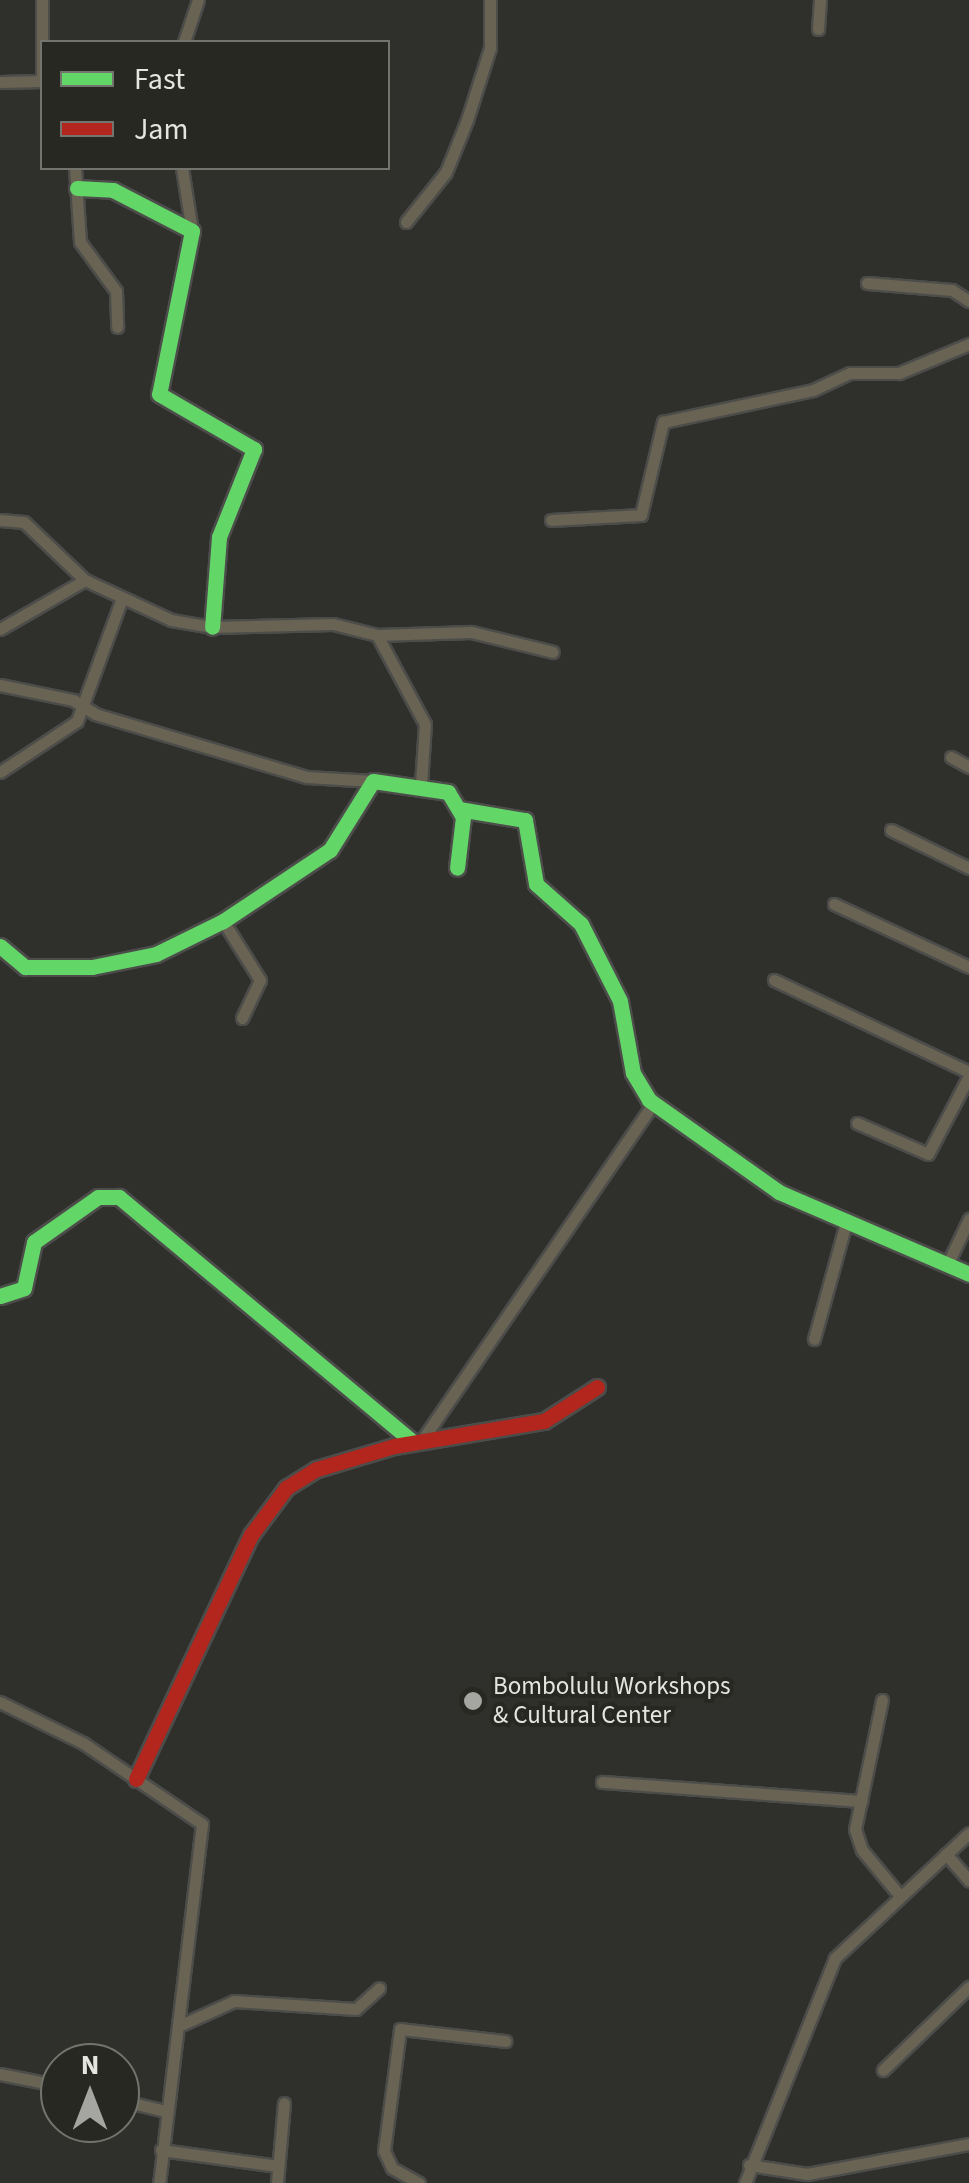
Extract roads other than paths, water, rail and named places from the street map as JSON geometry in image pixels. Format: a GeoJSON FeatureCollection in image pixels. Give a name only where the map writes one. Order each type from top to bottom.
{"type":"FeatureCollection","features":[{"type":"Feature","properties":{"kind":"street"},"geometry":{"type":"LineString","coordinates":[[42,0],[42,40]]}},
{"type":"Feature","properties":{"kind":"street"},"geometry":{"type":"LineString","coordinates":[[185,40],[198,0]]}},
{"type":"Feature","properties":{"kind":"street"},"geometry":{"type":"LineString","coordinates":[[406,222],[446,172],[468,120],[490,48],[490,0]]}},
{"type":"Feature","properties":{"kind":"street"},"geometry":{"type":"LineString","coordinates":[[818,29],[820,0]]}},
{"type":"Feature","properties":{"kind":"street"},"geometry":{"type":"LineString","coordinates":[[0,82],[40,79]]}},
{"type":"Feature","properties":{"kind":"street"},"geometry":{"type":"LineString","coordinates":[[75,170],[80,242],[116,291],[117,327]]}},
{"type":"Feature","properties":{"kind":"street"},"geometry":{"type":"LineString","coordinates":[[182,170],[192,231],[159,394],[254,448],[219,537],[212,627]]}},
{"type":"Feature","properties":{"kind":"street"},"geometry":{"type":"LineString","coordinates":[[77,188],[113,190],[192,231]]}},
{"type":"Feature","properties":{"kind":"street"},"geometry":{"type":"LineString","coordinates":[[867,283],[952,290],[969,302]]}},
{"type":"Feature","properties":{"kind":"street"},"geometry":{"type":"LineString","coordinates":[[551,520],[641,515],[660,423],[812,390],[850,372],[899,373],[969,344]]}},
{"type":"Feature","properties":{"kind":"street"},"geometry":{"type":"LineString","coordinates":[[0,520],[30,526],[85,580],[122,598],[212,627],[333,624],[377,635],[471,632],[553,652]]}},
{"type":"Feature","properties":{"kind":"street"},"geometry":{"type":"LineString","coordinates":[[0,629],[85,580]]}},
{"type":"Feature","properties":{"kind":"street"},"geometry":{"type":"LineString","coordinates":[[0,772],[65,733],[85,706],[122,598]]}},
{"type":"Feature","properties":{"kind":"street"},"geometry":{"type":"LineString","coordinates":[[377,635],[425,724],[421,784]]}},
{"type":"Feature","properties":{"kind":"street"},"geometry":{"type":"LineString","coordinates":[[0,685],[85,706],[296,774],[421,784],[448,792],[460,809],[458,868]]}},
{"type":"Feature","properties":{"kind":"street"},"geometry":{"type":"LineString","coordinates":[[951,757],[969,767]]}},
{"type":"Feature","properties":{"kind":"street"},"geometry":{"type":"LineString","coordinates":[[0,946],[26,968],[117,964],[222,921],[330,850],[373,781]]}},
{"type":"Feature","properties":{"kind":"street"},"geometry":{"type":"LineString","coordinates":[[460,809],[525,820],[536,884],[581,924],[623,1010],[634,1073],[654,1104],[779,1192],[969,1274]]}},
{"type":"Feature","properties":{"kind":"street"},"geometry":{"type":"LineString","coordinates":[[891,830],[969,868]]}},
{"type":"Feature","properties":{"kind":"street"},"geometry":{"type":"LineString","coordinates":[[834,904],[969,967]]}},
{"type":"Feature","properties":{"kind":"street"},"geometry":{"type":"LineString","coordinates":[[222,921],[260,983],[242,1018]]}},
{"type":"Feature","properties":{"kind":"street"},"geometry":{"type":"LineString","coordinates":[[774,980],[969,1074],[928,1154],[857,1123]]}},
{"type":"Feature","properties":{"kind":"street"},"geometry":{"type":"LineString","coordinates":[[417,1441],[654,1104]]}},
{"type":"Feature","properties":{"kind":"street"},"geometry":{"type":"LineString","coordinates":[[0,1296],[24,1288],[34,1242],[98,1196],[119,1197],[417,1441]]}},
{"type":"Feature","properties":{"kind":"street"},"geometry":{"type":"LineString","coordinates":[[814,1339],[847,1219]]}},
{"type":"Feature","properties":{"kind":"street"},"geometry":{"type":"LineString","coordinates":[[948,1263],[969,1219]]}},
{"type":"Feature","properties":{"kind":"street"},"geometry":{"type":"LineString","coordinates":[[136,1779],[250,1535],[286,1488],[340,1460],[417,1441],[544,1421],[598,1386]]}},
{"type":"Feature","properties":{"kind":"street"},"geometry":{"type":"LineString","coordinates":[[882,1700],[860,1800],[858,1842],[900,1896]]}},
{"type":"Feature","properties":{"kind":"street"},"geometry":{"type":"LineString","coordinates":[[0,1702],[136,1779],[202,1824],[183,2024],[164,2111],[158,2183]]}},
{"type":"Feature","properties":{"kind":"street"},"geometry":{"type":"LineString","coordinates":[[602,1782],[860,1800]]}},
{"type":"Feature","properties":{"kind":"street"},"geometry":{"type":"LineString","coordinates":[[745,2183],[749,2165],[814,2023],[830,1965],[969,1833]]}},
{"type":"Feature","properties":{"kind":"street"},"geometry":{"type":"LineString","coordinates":[[946,1854],[969,1880]]}},
{"type":"Feature","properties":{"kind":"street"},"geometry":{"type":"LineString","coordinates":[[883,2070],[969,1987]]}},
{"type":"Feature","properties":{"kind":"street"},"geometry":{"type":"LineString","coordinates":[[183,2024],[234,2001],[356,2009],[379,1988]]}},
{"type":"Feature","properties":{"kind":"street"},"geometry":{"type":"LineString","coordinates":[[419,2183],[392,2168],[384,2151],[400,2029],[505,2041]]}},
{"type":"Feature","properties":{"kind":"street"},"geometry":{"type":"LineString","coordinates":[[0,2074],[40,2082]]}},
{"type":"Feature","properties":{"kind":"street"},"geometry":{"type":"LineString","coordinates":[[277,2183],[284,2103]]}},
{"type":"Feature","properties":{"kind":"street"},"geometry":{"type":"LineString","coordinates":[[140,2105],[164,2111]]}},
{"type":"Feature","properties":{"kind":"street"},"geometry":{"type":"LineString","coordinates":[[749,2165],[807,2174],[969,2144]]}},
{"type":"Feature","properties":{"kind":"street"},"geometry":{"type":"LineString","coordinates":[[162,2150],[278,2166]]}},
{"type":"Feature","properties":{"kind":"place","name":"Bombolulu Workshops & Cultural Center"},"geometry":{"type":"Point","coordinates":[473,1701]}}]}
